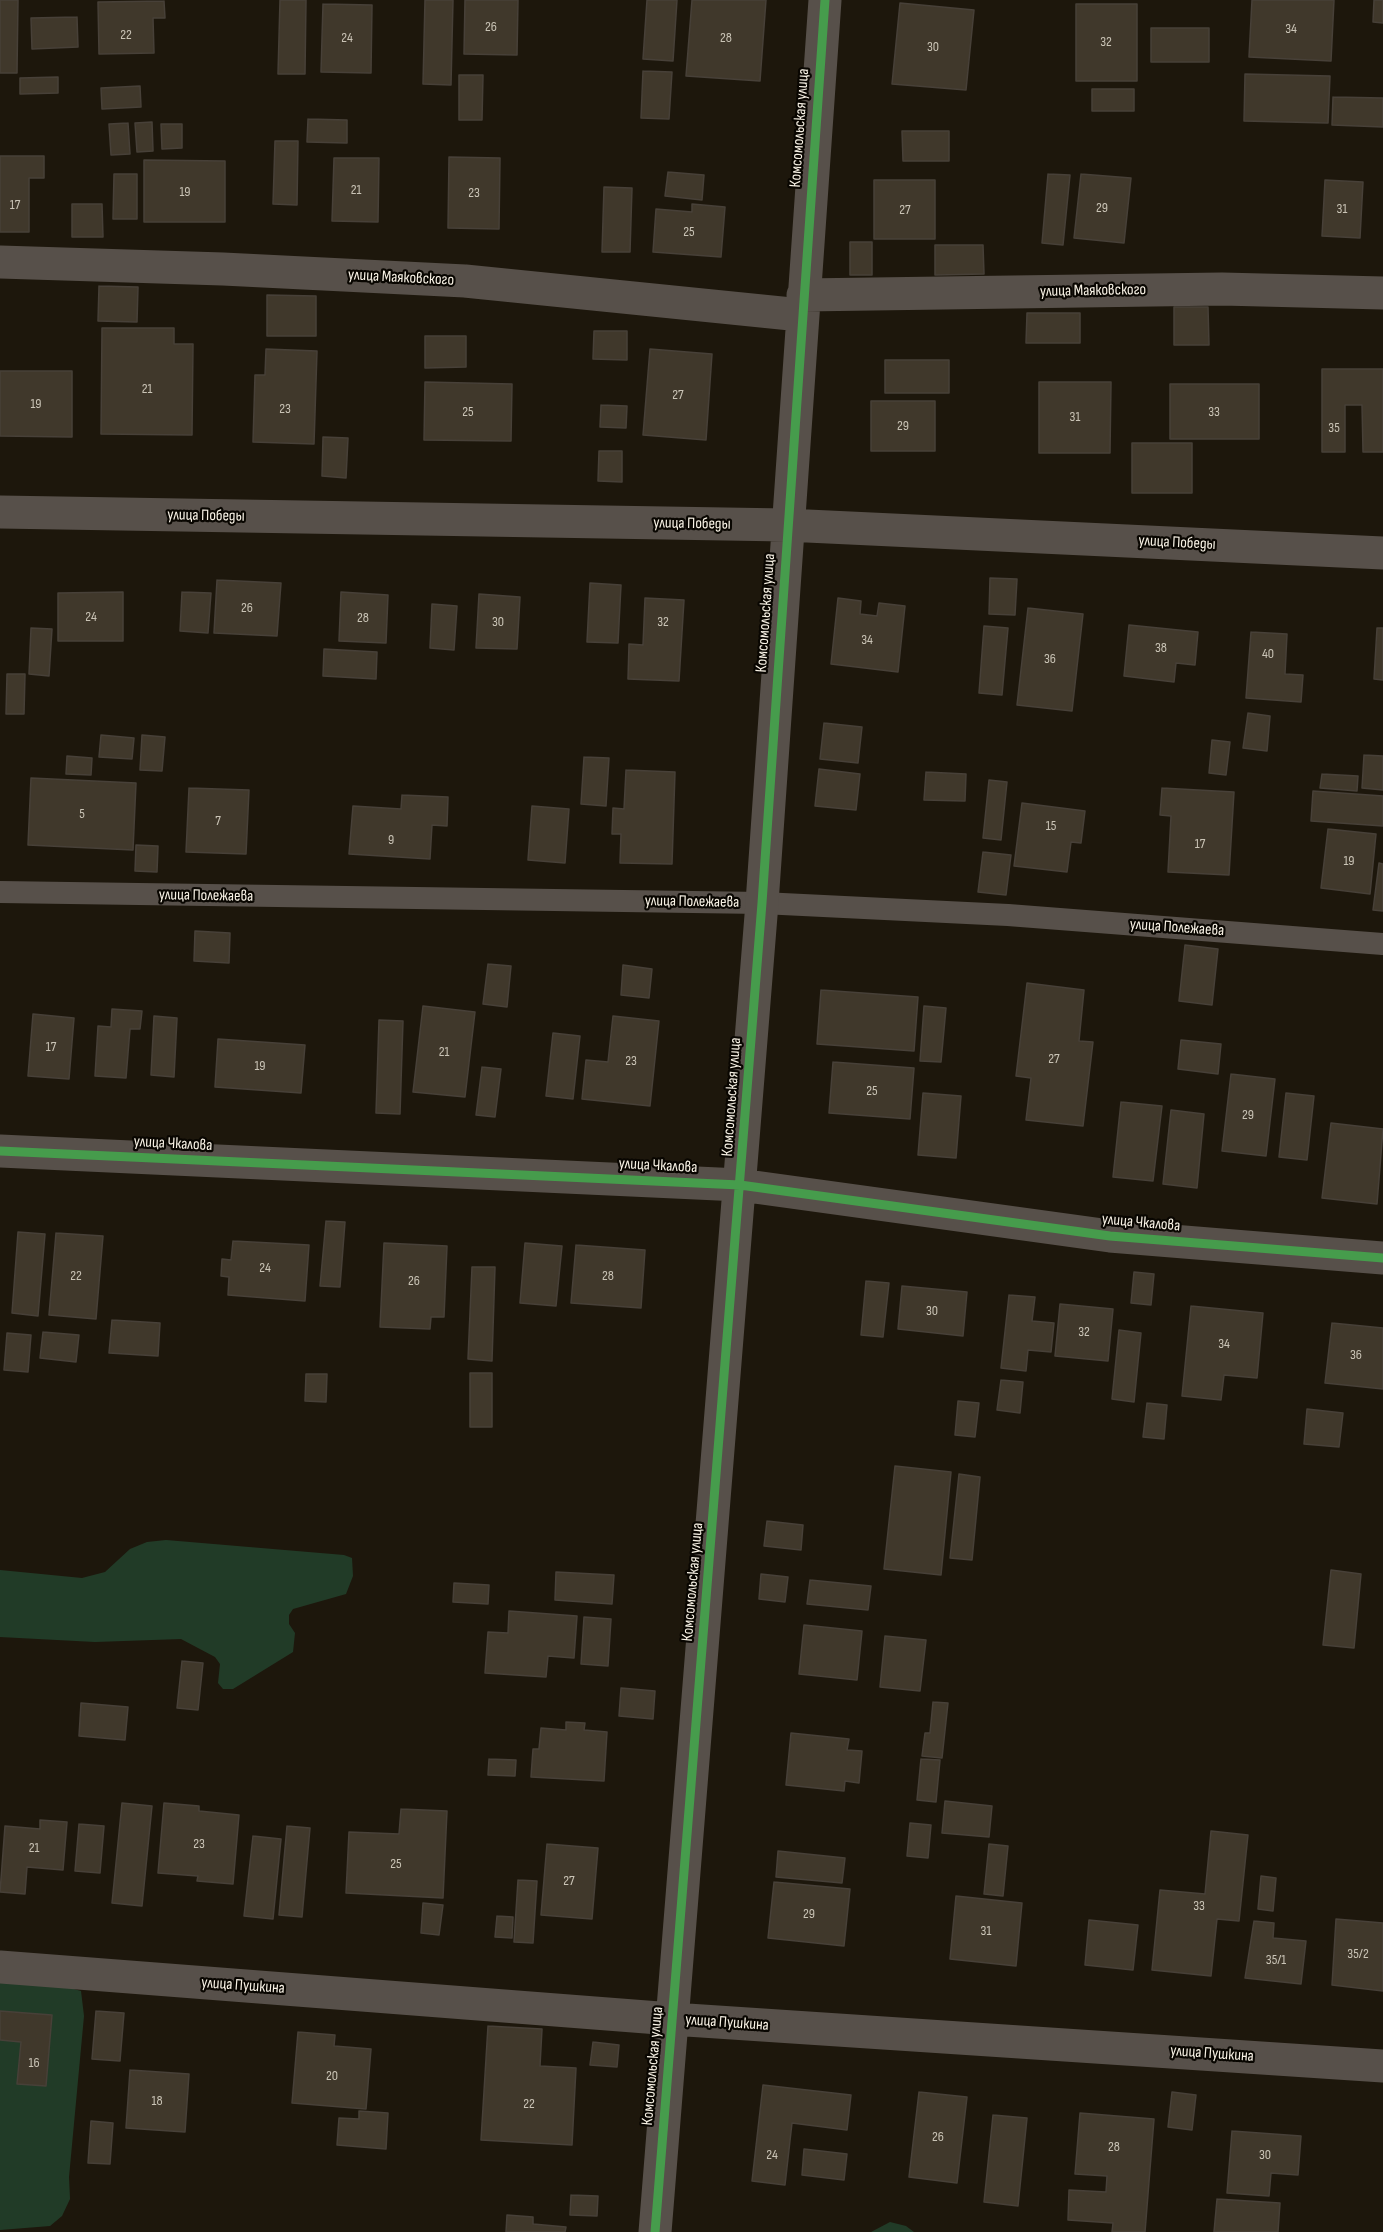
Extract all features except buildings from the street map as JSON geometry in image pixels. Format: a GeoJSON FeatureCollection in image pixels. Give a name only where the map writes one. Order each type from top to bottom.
{"type":"FeatureCollection","features":[{"type":"Feature","properties":{"kind":"street","name":"Комсомольская улица"},"geometry":{"type":"LineString","coordinates":[[655,2232],[762,903],[786,525],[825,0]]}},
{"type":"Feature","properties":{"kind":"street","name":"улица Маяковского"},"geometry":{"type":"LineString","coordinates":[[0,262],[223,268],[465,281],[802,305],[1222,289],[1383,293]]}},
{"type":"Feature","properties":{"kind":"street","name":"улица Победы"},"geometry":{"type":"LineString","coordinates":[[0,512],[786,525],[1383,553]]}},
{"type":"Feature","properties":{"kind":"street","name":"улица Чкалова"},"geometry":{"type":"LineString","coordinates":[[0,1151],[740,1185],[1110,1236],[1383,1258]]}},
{"type":"Feature","properties":{"kind":"street","name":"улица Пушкина"},"geometry":{"type":"LineString","coordinates":[[0,1967],[672,2019],[1383,2066]]}},
{"type":"Feature","properties":{"kind":"lane","name":"улица Полежаева"},"geometry":{"type":"LineString","coordinates":[[0,892],[762,903],[1008,915],[1383,944]]}},
{"type":"Feature","properties":{"kind":"green space"},"geometry":{"type":"Polygon","coordinates":[[[166,1540],[344,1555],[352,1558],[353,1576],[346,1594],[293,1609],[289,1615],[289,1624],[295,1633],[293,1652],[233,1689],[223,1689],[218,1683],[220,1664],[215,1657],[181,1639],[95,1642],[0,1637],[0,1570],[82,1578],[105,1572],[130,1549],[147,1542],[166,1540]]]}},
{"type":"Feature","properties":{"kind":"green space"},"geometry":{"type":"Polygon","coordinates":[[[0,1976],[52,1983],[81,1991],[84,2016],[69,2177],[70,2199],[62,2216],[50,2226],[0,2230],[0,1976]]]}},
{"type":"Feature","properties":{"kind":"green space"},"geometry":{"type":"Polygon","coordinates":[[[890,2222],[906,2226],[914,2232],[871,2232],[890,2222]]]}},
{"type":"Feature","properties":{"kind":"cycle path"},"geometry":{"type":"LineString","coordinates":[[655,2232],[762,903],[825,0]]}},
{"type":"Feature","properties":{"kind":"cycle path"},"geometry":{"type":"LineString","coordinates":[[0,1151],[740,1185],[1110,1236],[1383,1258]]}}]}
